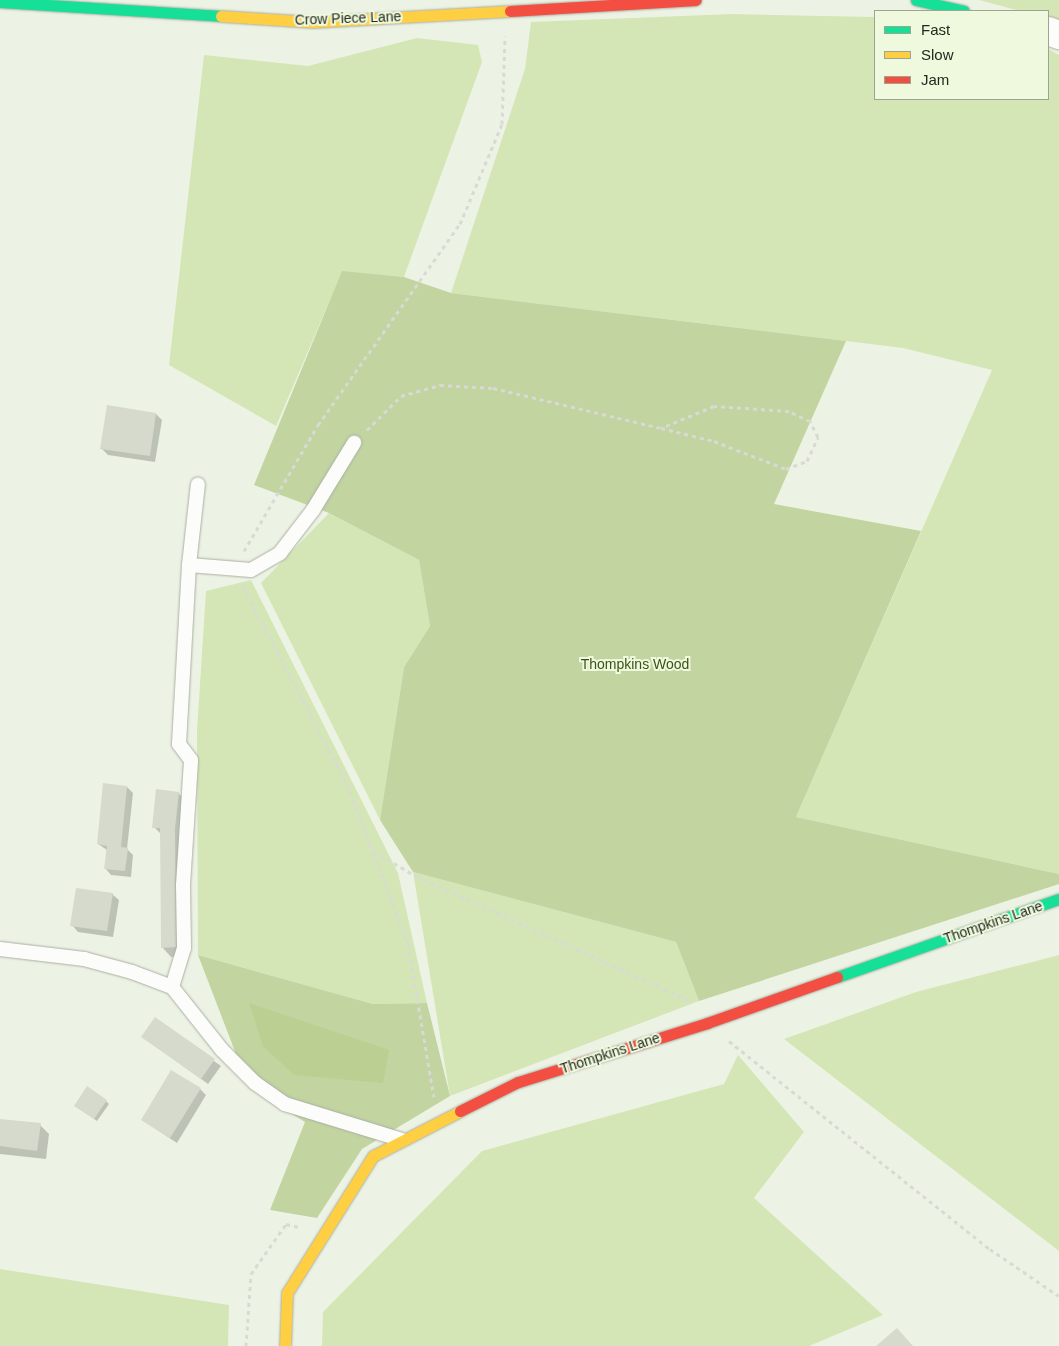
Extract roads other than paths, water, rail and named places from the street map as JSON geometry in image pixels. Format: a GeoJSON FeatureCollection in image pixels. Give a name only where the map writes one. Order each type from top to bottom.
{"type":"FeatureCollection","features":[{"type":"Feature","properties":{"kind":"street","name":"Crow Piece Lane"},"geometry":{"type":"LineString","coordinates":[[0,2],[313,22],[696,0]]}},
{"type":"Feature","properties":{"kind":"street"},"geometry":{"type":"LineString","coordinates":[[916,0],[960,10]]}},
{"type":"Feature","properties":{"kind":"street","name":"Thompkins Lane"},"geometry":{"type":"LineString","coordinates":[[285,1346],[286,1293],[373,1156],[518,1082],[707,1023],[1059,899]]}},
{"type":"Feature","properties":{"kind":"lane"},"geometry":{"type":"LineString","coordinates":[[189,565],[251,570],[280,553],[313,510],[354,443]]}},
{"type":"Feature","properties":{"kind":"lane"},"geometry":{"type":"LineString","coordinates":[[172,987],[184,948],[183,885],[191,760],[180,744],[189,565],[198,484]]}},
{"type":"Feature","properties":{"kind":"lane"},"geometry":{"type":"LineString","coordinates":[[0,949],[84,959],[132,972],[172,987],[222,1050],[255,1083],[285,1104],[403,1140]]}},
{"type":"Feature","properties":{"kind":"park label","name":"Thompkins Wood"},"geometry":{"type":"Point","coordinates":[635,664]}}]}
